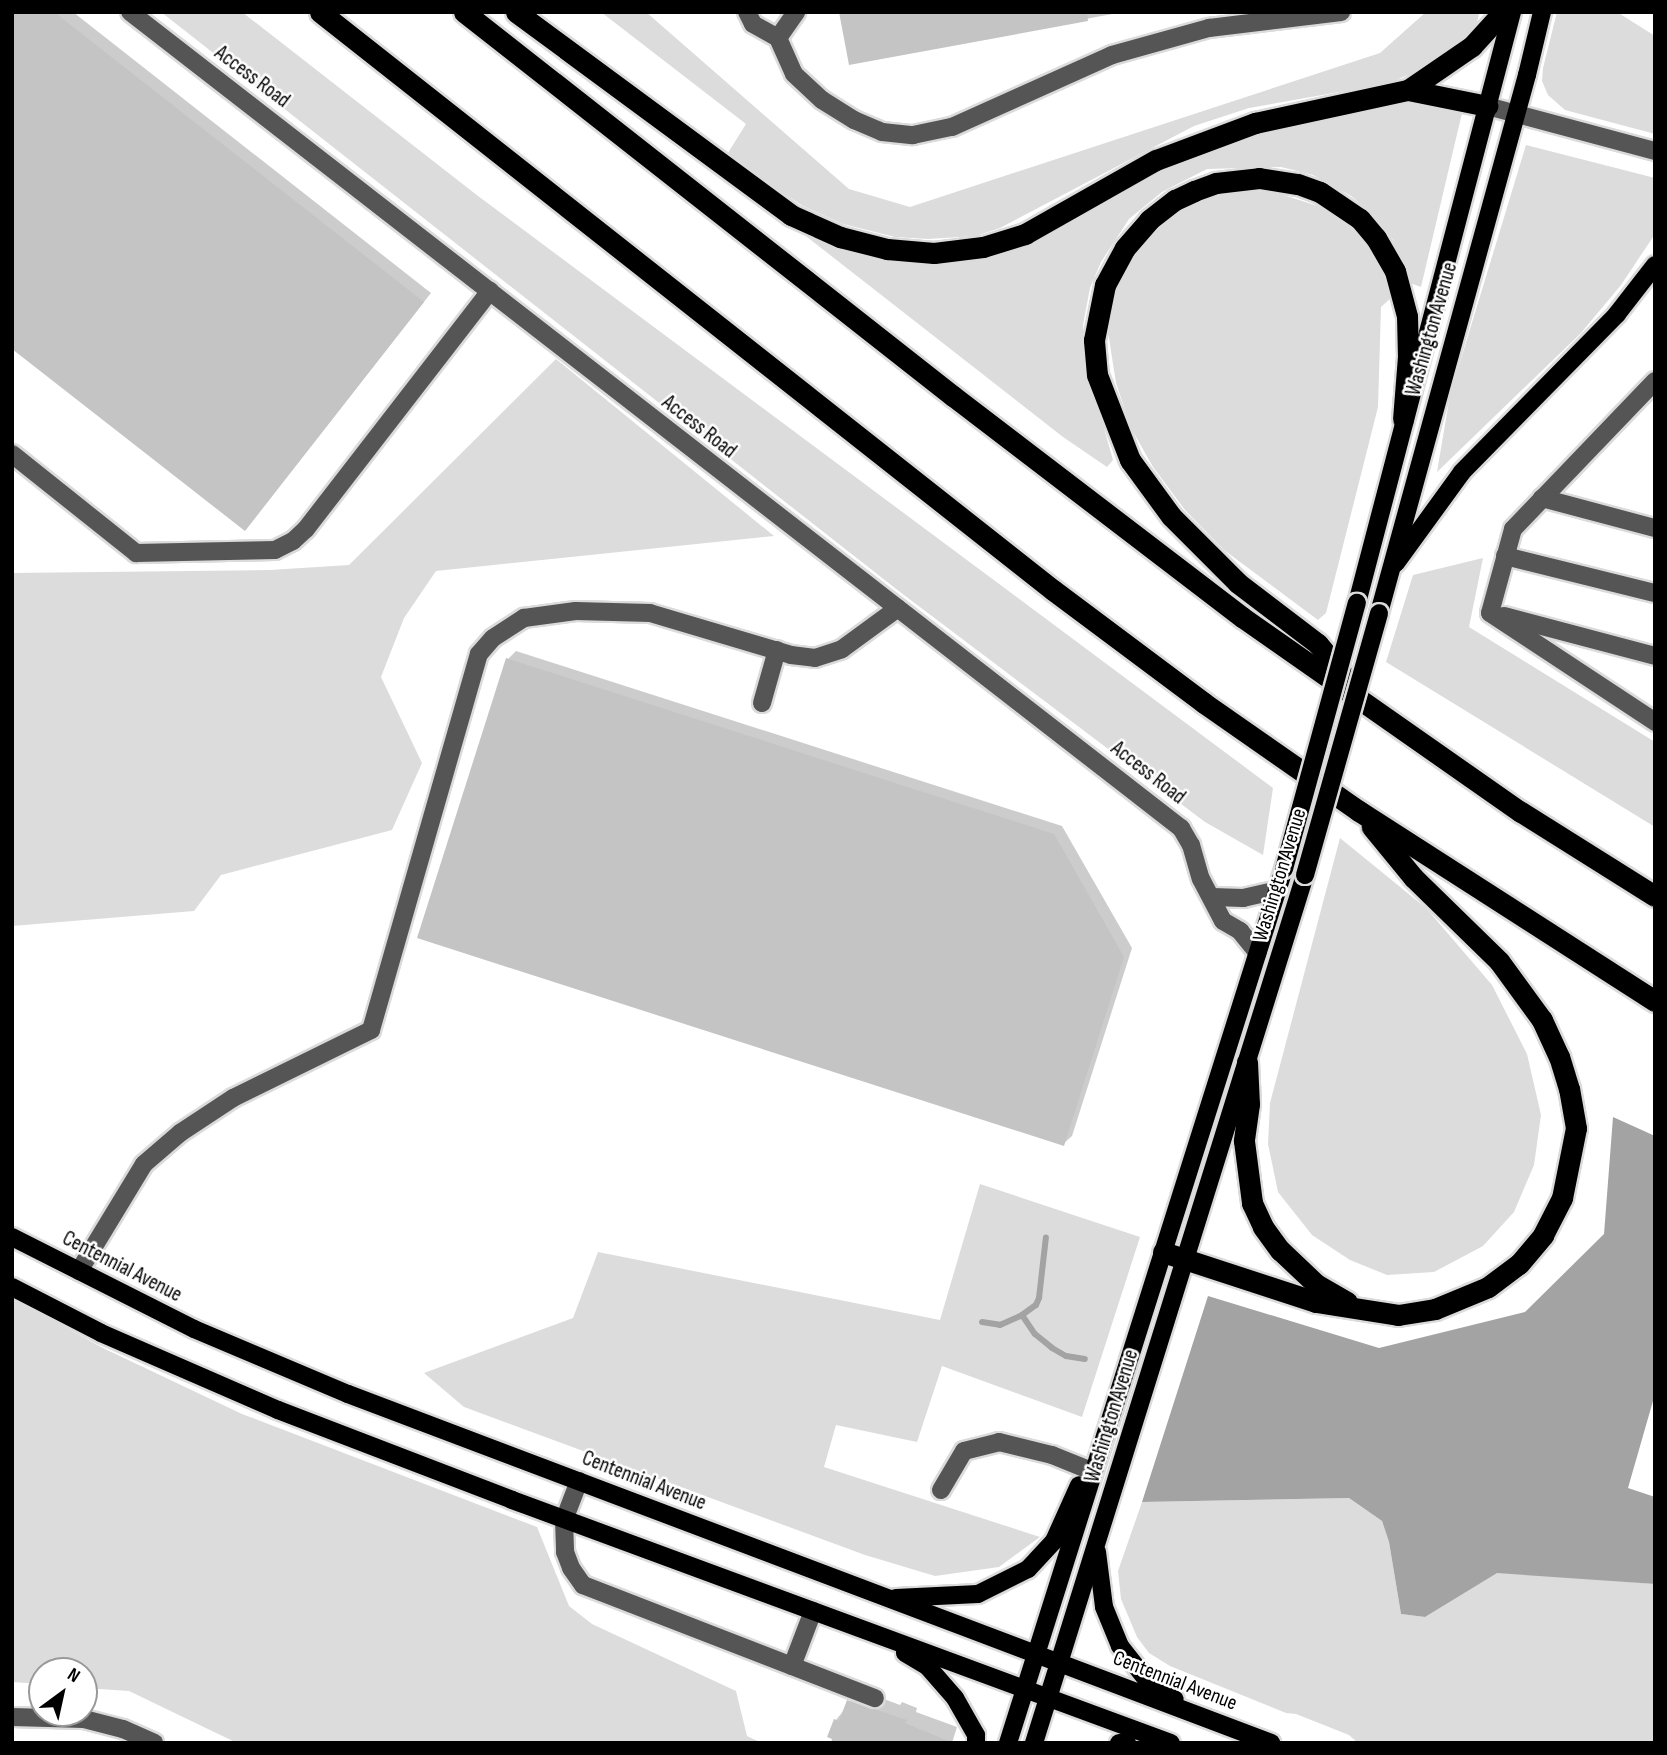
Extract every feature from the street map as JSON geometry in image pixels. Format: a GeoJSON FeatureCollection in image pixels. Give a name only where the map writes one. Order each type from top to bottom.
{"type":"FeatureCollection","features":[{"type":"Feature","properties":{"kind":"highway"},"geometry":{"type":"LineString","coordinates":[[320,12],[1053,590],[1204,703],[1359,811],[1655,1001]]}},
{"type":"Feature","properties":{"kind":"highway"},"geometry":{"type":"LineString","coordinates":[[464,12],[964,405],[1242,617],[1521,812],[1655,896]]}},
{"type":"Feature","properties":{"kind":"highway"},"geometry":{"type":"LineString","coordinates":[[516,12],[791,215],[840,237],[887,249],[934,253],[983,247],[1014,237],[1082,203],[1156,160],[1203,140],[1255,123],[1408,90],[1472,46],[1503,12]]}},
{"type":"Feature","properties":{"kind":"highway"},"geometry":{"type":"LineString","coordinates":[[1408,90],[1487,106]]}},
{"type":"Feature","properties":{"kind":"highway"},"geometry":{"type":"LineString","coordinates":[[1370,709],[1318,644],[1238,583],[1171,516],[1130,460],[1097,375],[1094,340],[1105,285],[1125,248],[1149,220],[1175,200],[1194,191],[1216,183],[1259,178],[1298,184],[1320,192],[1360,219],[1376,238],[1395,271],[1407,316],[1408,356],[1403,419]]}},
{"type":"Feature","properties":{"kind":"highway"},"geometry":{"type":"LineString","coordinates":[[1163,1252],[1316,1302],[1398,1315],[1435,1309],[1488,1287],[1519,1264],[1543,1235],[1562,1198],[1576,1128],[1569,1089],[1559,1057],[1542,1020],[1499,961],[1413,877],[1359,811]]}},
{"type":"Feature","properties":{"kind":"highway"},"geometry":{"type":"LineString","coordinates":[[1247,1062],[1249,1104],[1244,1141],[1246,1174],[1257,1215],[1279,1250],[1296,1267],[1316,1284],[1358,1309]]}},
{"type":"Feature","properties":{"kind":"main road","name":"Washington Avenue"},"geometry":{"type":"LineString","coordinates":[[1008,1743],[1278,890],[1357,603],[1403,419],[1512,12]]}},
{"type":"Feature","properties":{"kind":"main road","name":"Washington Avenue"},"geometry":{"type":"LineString","coordinates":[[1034,1743],[1305,875],[1516,115],[1542,12]]}},
{"type":"Feature","properties":{"kind":"main road"},"geometry":{"type":"LineString","coordinates":[[1388,574],[1462,471],[1616,314],[1655,265]]}},
{"type":"Feature","properties":{"kind":"main road","name":"Centennial Avenue"},"geometry":{"type":"LineString","coordinates":[[12,1237],[194,1329],[348,1394],[1271,1743]]}},
{"type":"Feature","properties":{"kind":"main road"},"geometry":{"type":"LineString","coordinates":[[12,1287],[101,1333],[278,1410],[564,1520],[1171,1743]]}},
{"type":"Feature","properties":{"kind":"main road"},"geometry":{"type":"LineString","coordinates":[[889,1598],[978,1594],[1028,1569],[1054,1541],[1110,1415]]}},
{"type":"Feature","properties":{"kind":"main road"},"geometry":{"type":"LineString","coordinates":[[1096,1546],[1104,1607],[1120,1646],[1146,1679],[1198,1715]]}},
{"type":"Feature","properties":{"kind":"main road"},"geometry":{"type":"LineString","coordinates":[[852,1625],[928,1667],[955,1698],[976,1735],[976,1743]]}},
{"type":"Feature","properties":{"kind":"main road"},"geometry":{"type":"LineString","coordinates":[[1119,1743],[1128,1743]]}},
{"type":"Feature","properties":{"kind":"lane","name":"Access Road"},"geometry":{"type":"LineString","coordinates":[[130,12],[491,291],[774,515],[1181,828],[1191,845],[1201,879],[1223,921],[1240,931],[1258,953]]}},
{"type":"Feature","properties":{"kind":"lane"},"geometry":{"type":"LineString","coordinates":[[747,12],[752,24],[778,38],[794,74],[822,100],[854,120],[882,132],[912,135],[951,127],[1112,55],[1209,28],[1341,12]]}},
{"type":"Feature","properties":{"kind":"lane"},"geometry":{"type":"LineString","coordinates":[[778,38],[796,12]]}},
{"type":"Feature","properties":{"kind":"lane"},"geometry":{"type":"LineString","coordinates":[[1487,106],[1655,151]]}},
{"type":"Feature","properties":{"kind":"lane"},"geometry":{"type":"LineString","coordinates":[[12,454],[136,554],[275,550],[293,541],[306,529],[491,291]]}},
{"type":"Feature","properties":{"kind":"lane"},"geometry":{"type":"LineString","coordinates":[[1490,613],[1513,529],[1655,381]]}},
{"type":"Feature","properties":{"kind":"lane"},"geometry":{"type":"LineString","coordinates":[[1542,498],[1655,528]]}},
{"type":"Feature","properties":{"kind":"lane"},"geometry":{"type":"LineString","coordinates":[[1505,556],[1655,593]]}},
{"type":"Feature","properties":{"kind":"lane"},"geometry":{"type":"LineString","coordinates":[[79,1271],[144,1164],[180,1132],[233,1098],[371,1030],[479,654],[493,638],[524,618],[576,611],[638,613],[662,615],[804,657],[830,656],[898,608]]}},
{"type":"Feature","properties":{"kind":"lane"},"geometry":{"type":"LineString","coordinates":[[1490,613],[1655,656]]}},
{"type":"Feature","properties":{"kind":"lane"},"geometry":{"type":"LineString","coordinates":[[1490,613],[1655,722]]}},
{"type":"Feature","properties":{"kind":"lane"},"geometry":{"type":"LineString","coordinates":[[762,703],[778,650]]}},
{"type":"Feature","properties":{"kind":"lane"},"geometry":{"type":"LineString","coordinates":[[1212,897],[1243,898],[1278,890]]}},
{"type":"Feature","properties":{"kind":"lane"},"geometry":{"type":"LineString","coordinates":[[941,1490],[964,1451],[999,1442],[1052,1455],[1086,1469]]}},
{"type":"Feature","properties":{"kind":"lane"},"geometry":{"type":"LineString","coordinates":[[579,1481],[564,1520],[565,1552],[571,1568],[583,1585],[876,1698]]}},
{"type":"Feature","properties":{"kind":"lane"},"geometry":{"type":"LineString","coordinates":[[792,1666],[813,1611]]}},
{"type":"Feature","properties":{"kind":"lane"},"geometry":{"type":"LineString","coordinates":[[12,1717],[67,1716],[123,1729],[154,1743]]}},
{"type":"Feature","properties":{"kind":"shaded area"},"geometry":{"type":"Polygon","coordinates":[[[161,12],[242,12],[478,196],[1273,788],[1263,855],[1205,822],[900,592],[161,12]]]}},
{"type":"Feature","properties":{"kind":"shaded area"},"geometry":{"type":"Polygon","coordinates":[[[601,12],[646,12],[849,189],[910,207],[1380,53],[1426,12],[1479,12],[1476,30],[1427,66],[1390,83],[1249,108],[1194,126],[1000,228],[976,236],[928,239],[895,237],[843,224],[803,206],[726,156],[746,124],[601,12]]]}},
{"type":"Feature","properties":{"kind":"shaded area"},"geometry":{"type":"Polygon","coordinates":[[[1557,12],[1617,12],[1655,36],[1655,134],[1565,110],[1548,95],[1542,81],[1543,68],[1557,12]]]}},
{"type":"Feature","properties":{"kind":"shaded area"},"geometry":{"type":"Polygon","coordinates":[[[1408,103],[1431,104],[1462,113],[1421,287],[1410,283],[1393,240],[1374,215],[1351,196],[1313,175],[1281,167],[1207,169],[1162,192],[1129,219],[1101,262],[1090,288],[1083,325],[1087,368],[1113,460],[1107,467],[1063,437],[793,226],[823,242],[873,259],[908,264],[985,259],[1023,246],[1193,152],[1255,132],[1408,103]]]}},
{"type":"Feature","properties":{"kind":"shaded area"},"geometry":{"type":"Polygon","coordinates":[[[1526,145],[1655,178],[1655,234],[1621,285],[1581,333],[1437,472],[1450,395],[1526,145]]]}},
{"type":"Feature","properties":{"kind":"shaded area"},"geometry":{"type":"Polygon","coordinates":[[[1227,190],[1274,192],[1321,207],[1354,231],[1379,264],[1394,295],[1381,307],[1378,407],[1326,613],[1318,620],[1224,550],[1185,510],[1153,467],[1131,428],[1116,383],[1108,332],[1117,290],[1137,253],[1161,226],[1190,205],[1227,190]]]}},
{"type":"Feature","properties":{"kind":"shaded area"},"geometry":{"type":"Polygon","coordinates":[[[556,359],[774,536],[436,571],[404,618],[381,677],[422,763],[392,830],[221,875],[194,911],[12,926],[12,573],[270,570],[349,565],[556,359]]]}},
{"type":"Feature","properties":{"kind":"shaded area"},"geometry":{"type":"Polygon","coordinates":[[[1483,558],[1469,627],[1655,742],[1655,827],[1386,662],[1413,575],[1483,558]]]}},
{"type":"Feature","properties":{"kind":"shaded area"},"geometry":{"type":"Polygon","coordinates":[[[1340,838],[1426,908],[1492,985],[1527,1054],[1541,1115],[1534,1165],[1514,1212],[1483,1246],[1434,1272],[1387,1275],[1350,1260],[1312,1235],[1278,1192],[1268,1144],[1270,1103],[1340,838]]]}},
{"type":"Feature","properties":{"kind":"shaded area"},"geometry":{"type":"Polygon","coordinates":[[[1613,1117],[1655,1136],[1655,1394],[1628,1488],[1655,1497],[1655,1584],[1497,1573],[1425,1617],[1401,1614],[1389,1542],[1382,1521],[1349,1498],[1142,1502],[1208,1296],[1379,1348],[1525,1312],[1604,1234],[1613,1117]]]}},
{"type":"Feature","properties":{"kind":"shaded area"},"geometry":{"type":"Polygon","coordinates":[[[980,1184],[1140,1237],[1082,1417],[942,1366],[917,1442],[836,1425],[824,1467],[1040,1537],[999,1567],[935,1576],[865,1555],[464,1407],[424,1373],[573,1318],[598,1252],[940,1320],[980,1184]]]}},
{"type":"Feature","properties":{"kind":"shaded area"},"geometry":{"type":"Polygon","coordinates":[[[12,1298],[103,1348],[242,1414],[537,1527],[569,1606],[592,1624],[736,1691],[747,1736],[762,1743],[237,1743],[129,1691],[98,1689],[98,1657],[28,1657],[28,1683],[12,1682],[12,1298]]]}},
{"type":"Feature","properties":{"kind":"shaded area"},"geometry":{"type":"Polygon","coordinates":[[[1349,1498],[1382,1521],[1389,1542],[1401,1614],[1425,1617],[1497,1572],[1655,1584],[1655,1743],[1358,1743],[1349,1735],[1296,1714],[1286,1713],[1170,1666],[1149,1653],[1137,1637],[1121,1599],[1118,1571],[1142,1502],[1349,1498]]]}},
{"type":"Feature","properties":{"kind":"building"},"geometry":{"type":"Polygon","coordinates":[[[12,12],[54,12],[424,302],[245,531],[12,349],[12,12]]]}},
{"type":"Feature","properties":{"kind":"building"},"geometry":{"type":"Polygon","coordinates":[[[839,12],[1087,12],[1088,21],[849,65],[839,12]]]}},
{"type":"Feature","properties":{"kind":"building"},"geometry":{"type":"Polygon","coordinates":[[[506,658],[1054,834],[1124,957],[1064,1146],[417,938],[506,658]]]}},
{"type":"Feature","properties":{"kind":"building"},"geometry":{"type":"Polygon","coordinates":[[[847,1700],[907,1720],[905,1723],[953,1743],[831,1743],[832,1739],[827,1737],[834,1719],[839,1721],[847,1700]]]}},
{"type":"Feature","properties":{"kind":"waterway"},"geometry":{"type":"LineString","coordinates":[[1022,1315],[1036,1305],[1039,1298],[1046,1237]]}},
{"type":"Feature","properties":{"kind":"waterway"},"geometry":{"type":"LineString","coordinates":[[982,1322],[1000,1325],[1022,1315],[1035,1334],[1052,1348],[1066,1356],[1085,1359]]}}]}
